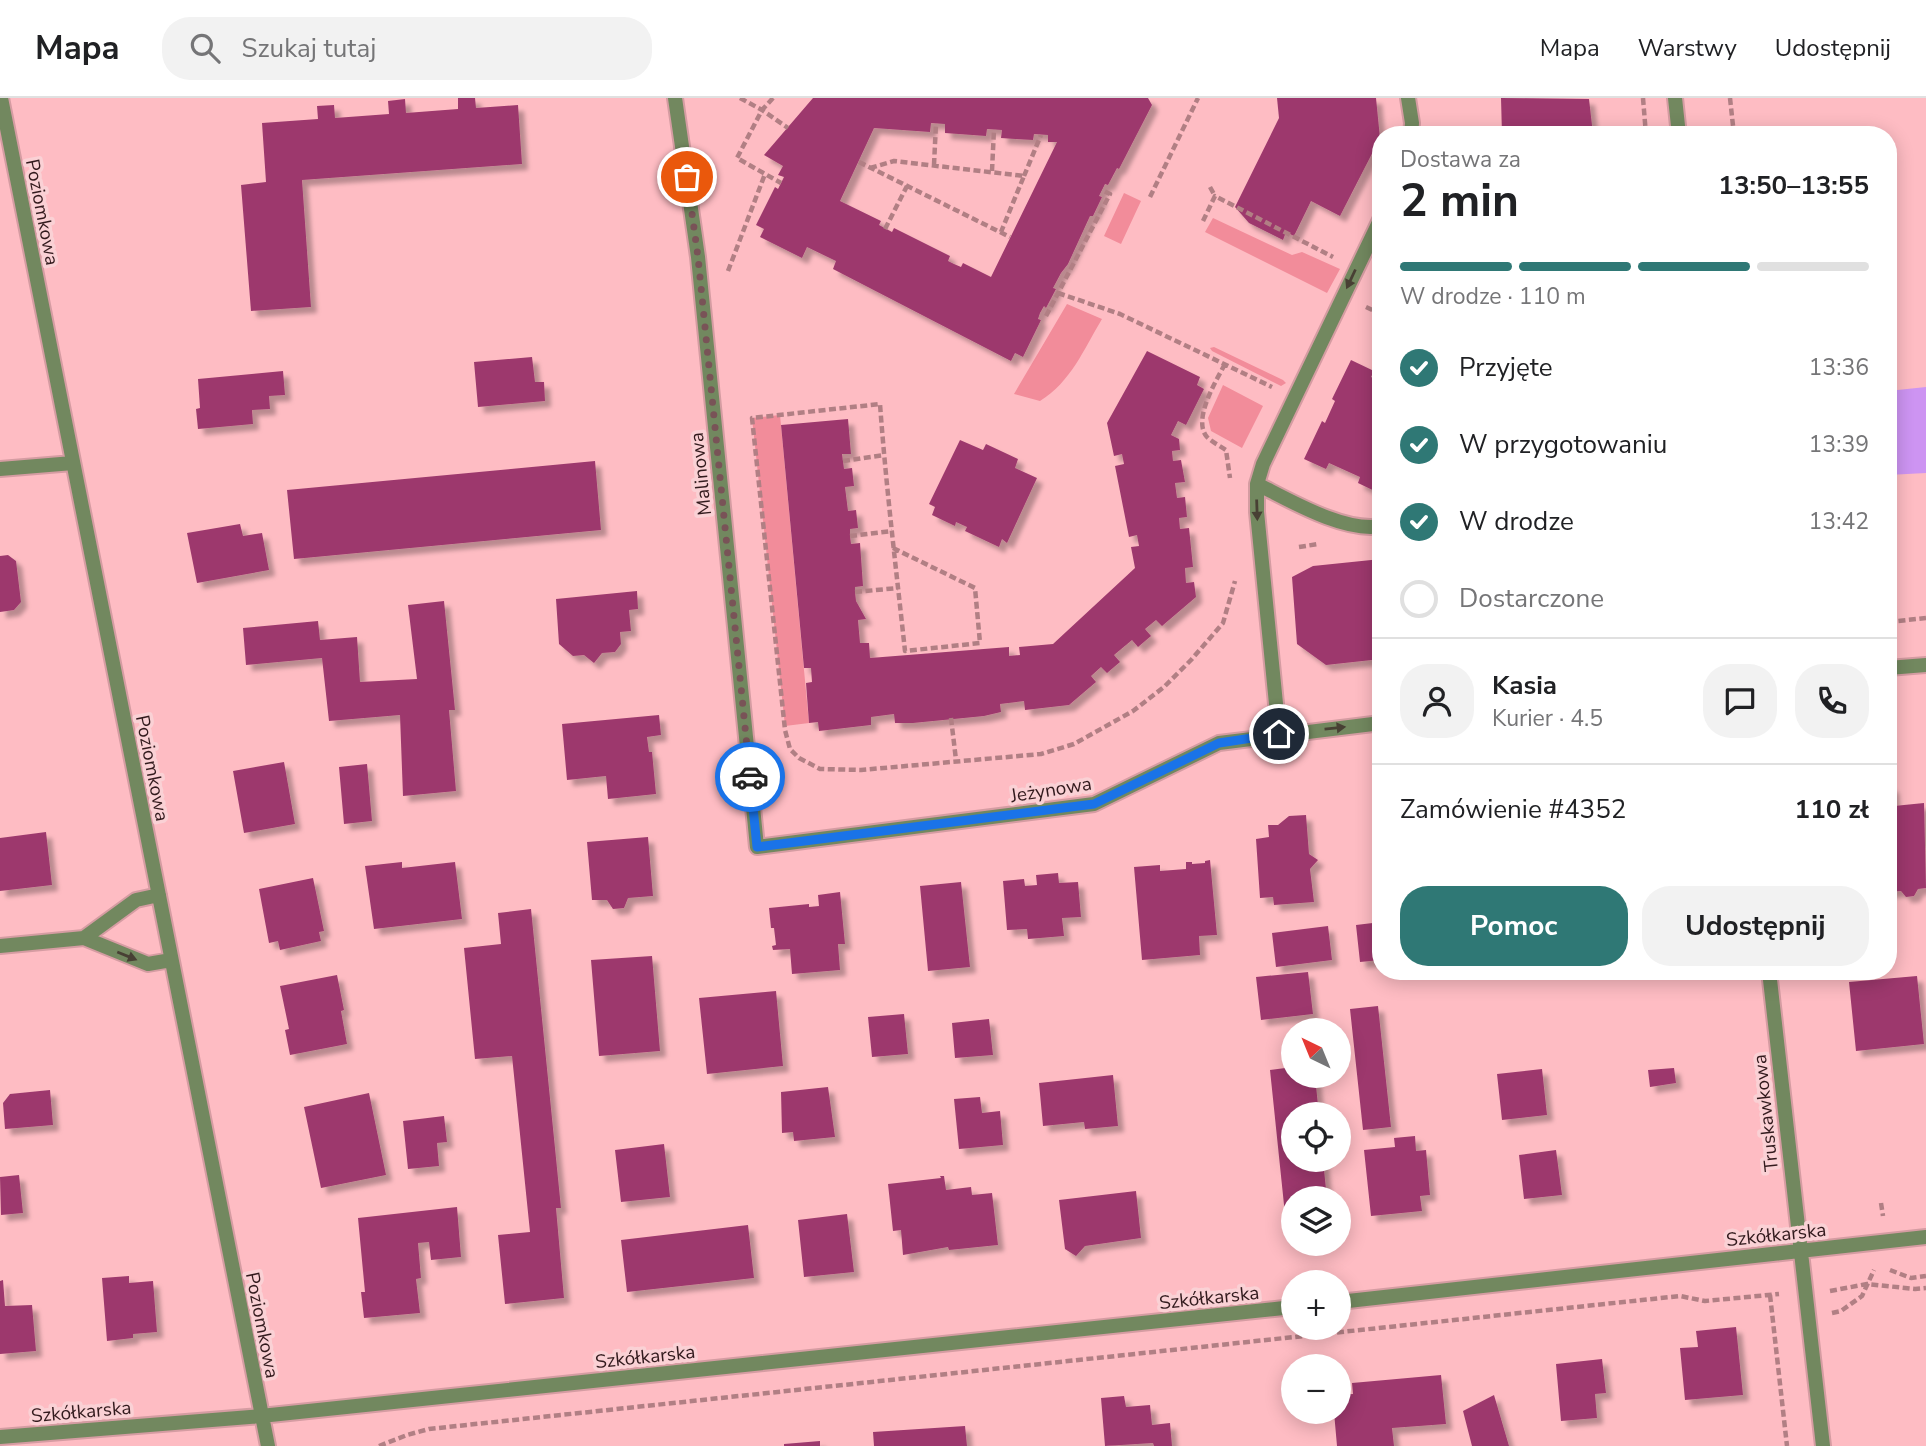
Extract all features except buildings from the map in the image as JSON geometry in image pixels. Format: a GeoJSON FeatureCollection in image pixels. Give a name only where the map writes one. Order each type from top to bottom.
{"type":"FeatureCollection","features":[{"type":"Feature","properties":{"kind":"street","name":"Poziomkowa"},"geometry":{"type":"LineString","coordinates":[[1,98],[268,1446]]}},
{"type":"Feature","properties":{"kind":"street","name":"Malinowa"},"geometry":{"type":"LineString","coordinates":[[675,98],[698,257],[757,847]]}},
{"type":"Feature","properties":{"kind":"street"},"geometry":{"type":"LineString","coordinates":[[1408,98],[1412,126]]}},
{"type":"Feature","properties":{"kind":"street"},"geometry":{"type":"LineString","coordinates":[[1675,98],[1678,126]]}},
{"type":"Feature","properties":{"kind":"street"},"geometry":{"type":"LineString","coordinates":[[1279,734],[1257,512],[1257,484],[1372,237]]}},
{"type":"Feature","properties":{"kind":"street"},"geometry":{"type":"LineString","coordinates":[[0,469],[73,463]]}},
{"type":"Feature","properties":{"kind":"street"},"geometry":{"type":"LineString","coordinates":[[1257,484],[1333,519],[1372,528]]}},
{"type":"Feature","properties":{"kind":"street"},"geometry":{"type":"LineString","coordinates":[[1897,667],[1926,665]]}},
{"type":"Feature","properties":{"kind":"street","name":"Jeżynowa"},"geometry":{"type":"LineString","coordinates":[[757,847],[1094,804],[1219,743],[1372,724]]}},
{"type":"Feature","properties":{"kind":"street"},"geometry":{"type":"LineString","coordinates":[[84,938],[136,900],[159,895]]}},
{"type":"Feature","properties":{"kind":"street"},"geometry":{"type":"LineString","coordinates":[[0,946],[84,938],[148,964],[171,960]]}},
{"type":"Feature","properties":{"kind":"street","name":"Truskawkowa"},"geometry":{"type":"LineString","coordinates":[[1770,980],[1823,1446]]}},
{"type":"Feature","properties":{"kind":"street","name":"Szkółkarska"},"geometry":{"type":"LineString","coordinates":[[1351,1301],[1926,1237]]}},
{"type":"Feature","properties":{"kind":"street","name":"Szkółkarska"},"geometry":{"type":"LineString","coordinates":[[0,1437],[261,1416],[1281,1308]]}},
{"type":"Feature","properties":{"kind":"path"},"geometry":{"type":"LineString","coordinates":[[740,98],[788,128]]}},
{"type":"Feature","properties":{"kind":"path"},"geometry":{"type":"LineString","coordinates":[[773,98],[762,110],[737,158],[781,183]]}},
{"type":"Feature","properties":{"kind":"path"},"geometry":{"type":"LineString","coordinates":[[1150,197],[1198,98]]}},
{"type":"Feature","properties":{"kind":"path"},"geometry":{"type":"LineString","coordinates":[[1643,98],[1645,126]]}},
{"type":"Feature","properties":{"kind":"path"},"geometry":{"type":"LineString","coordinates":[[1730,98],[1733,126]]}},
{"type":"Feature","properties":{"kind":"path"},"geometry":{"type":"LineString","coordinates":[[934,165],[936,123]]}},
{"type":"Feature","properties":{"kind":"path"},"geometry":{"type":"LineString","coordinates":[[992,172],[994,130]]}},
{"type":"Feature","properties":{"kind":"path"},"geometry":{"type":"LineString","coordinates":[[1001,232],[1041,135]]}},
{"type":"Feature","properties":{"kind":"path"},"geometry":{"type":"LineString","coordinates":[[870,167],[894,160],[1024,176]]}},
{"type":"Feature","properties":{"kind":"path"},"geometry":{"type":"LineString","coordinates":[[859,162],[1010,237]]}},
{"type":"Feature","properties":{"kind":"path"},"geometry":{"type":"LineString","coordinates":[[728,272],[765,174]]}},
{"type":"Feature","properties":{"kind":"path"},"geometry":{"type":"LineString","coordinates":[[885,229],[907,186]]}},
{"type":"Feature","properties":{"kind":"path"},"geometry":{"type":"LineString","coordinates":[[1210,187],[1215,197],[1356,270]]}},
{"type":"Feature","properties":{"kind":"path"},"geometry":{"type":"LineString","coordinates":[[1046,316],[1110,194],[1102,190]]}},
{"type":"Feature","properties":{"kind":"path"},"geometry":{"type":"LineString","coordinates":[[1203,221],[1215,197]]}},
{"type":"Feature","properties":{"kind":"path"},"geometry":{"type":"LineString","coordinates":[[1058,293],[1120,314],[1295,398]]}},
{"type":"Feature","properties":{"kind":"path"},"geometry":{"type":"LineString","coordinates":[[1225,364],[1208,397],[1203,424],[1206,436],[1226,450],[1230,482]]}},
{"type":"Feature","properties":{"kind":"path"},"geometry":{"type":"LineString","coordinates":[[894,548],[975,589],[980,643],[905,651],[884,455],[880,404],[752,418],[785,730],[790,748],[799,758],[820,769],[861,770],[1041,754],[1074,744],[1133,711],[1164,687],[1223,623],[1236,579]]}},
{"type":"Feature","properties":{"kind":"path"},"geometry":{"type":"LineString","coordinates":[[843,461],[884,455]]}},
{"type":"Feature","properties":{"kind":"path"},"geometry":{"type":"LineString","coordinates":[[850,536],[892,531]]}},
{"type":"Feature","properties":{"kind":"path"},"geometry":{"type":"LineString","coordinates":[[1298,547],[1313,545]]}},
{"type":"Feature","properties":{"kind":"path"},"geometry":{"type":"LineString","coordinates":[[855,593],[898,588]]}},
{"type":"Feature","properties":{"kind":"path"},"geometry":{"type":"LineString","coordinates":[[1897,621],[1926,618]]}},
{"type":"Feature","properties":{"kind":"path"},"geometry":{"type":"LineString","coordinates":[[951,718],[956,760]]}},
{"type":"Feature","properties":{"kind":"path"},"geometry":{"type":"LineString","coordinates":[[1829,1313],[1842,1311],[1863,1296],[1872,1270],[1887,1269],[1911,1278],[1926,1276]]}},
{"type":"Feature","properties":{"kind":"path"},"geometry":{"type":"LineString","coordinates":[[379,1446],[429,1429],[1680,1297],[1705,1301],[1807,1293],[1867,1284],[1926,1288]]}},
{"type":"Feature","properties":{"kind":"path"},"geometry":{"type":"LineString","coordinates":[[1770,1295],[1787,1446]]}},
{"type":"Feature","properties":{"kind":"shaded area"},"geometry":{"type":"Polygon","coordinates":[[[1124,193],[1141,201],[1121,244],[1104,236],[1124,193]]]}},
{"type":"Feature","properties":{"kind":"shaded area"},"geometry":{"type":"Polygon","coordinates":[[[1213,218],[1292,255],[1302,252],[1340,269],[1327,293],[1205,232],[1213,218]]]}},
{"type":"Feature","properties":{"kind":"shaded area"},"geometry":{"type":"Polygon","coordinates":[[[1067,304],[1102,319],[1083,353],[1060,384],[1040,401],[1014,394],[1067,304]]]}},
{"type":"Feature","properties":{"kind":"shaded area"},"geometry":{"type":"Polygon","coordinates":[[[1214,347],[1286,383],[1281,386],[1212,351],[1210,348],[1214,347]]]}},
{"type":"Feature","properties":{"kind":"shaded area"},"geometry":{"type":"Polygon","coordinates":[[[1223,385],[1263,406],[1242,448],[1211,431],[1208,418],[1223,385]]]}},
{"type":"Feature","properties":{"kind":"shaded area"},"geometry":{"type":"Polygon","coordinates":[[[1926,387],[1926,473],[1897,475],[1897,390],[1926,387]]]}},
{"type":"Feature","properties":{"kind":"shaded area"},"geometry":{"type":"Polygon","coordinates":[[[780,415],[809,723],[785,726],[752,418],[780,415]]]}},
{"type":"Feature","properties":{"kind":"way so far"},"geometry":{"type":"LineString","coordinates":[[687,177],[698,257],[750,777]]}},
{"type":"Feature","properties":{"kind":"route"},"geometry":{"type":"LineString","coordinates":[[750,777],[757,847],[1094,804],[1219,743],[1279,734]]}}]}
